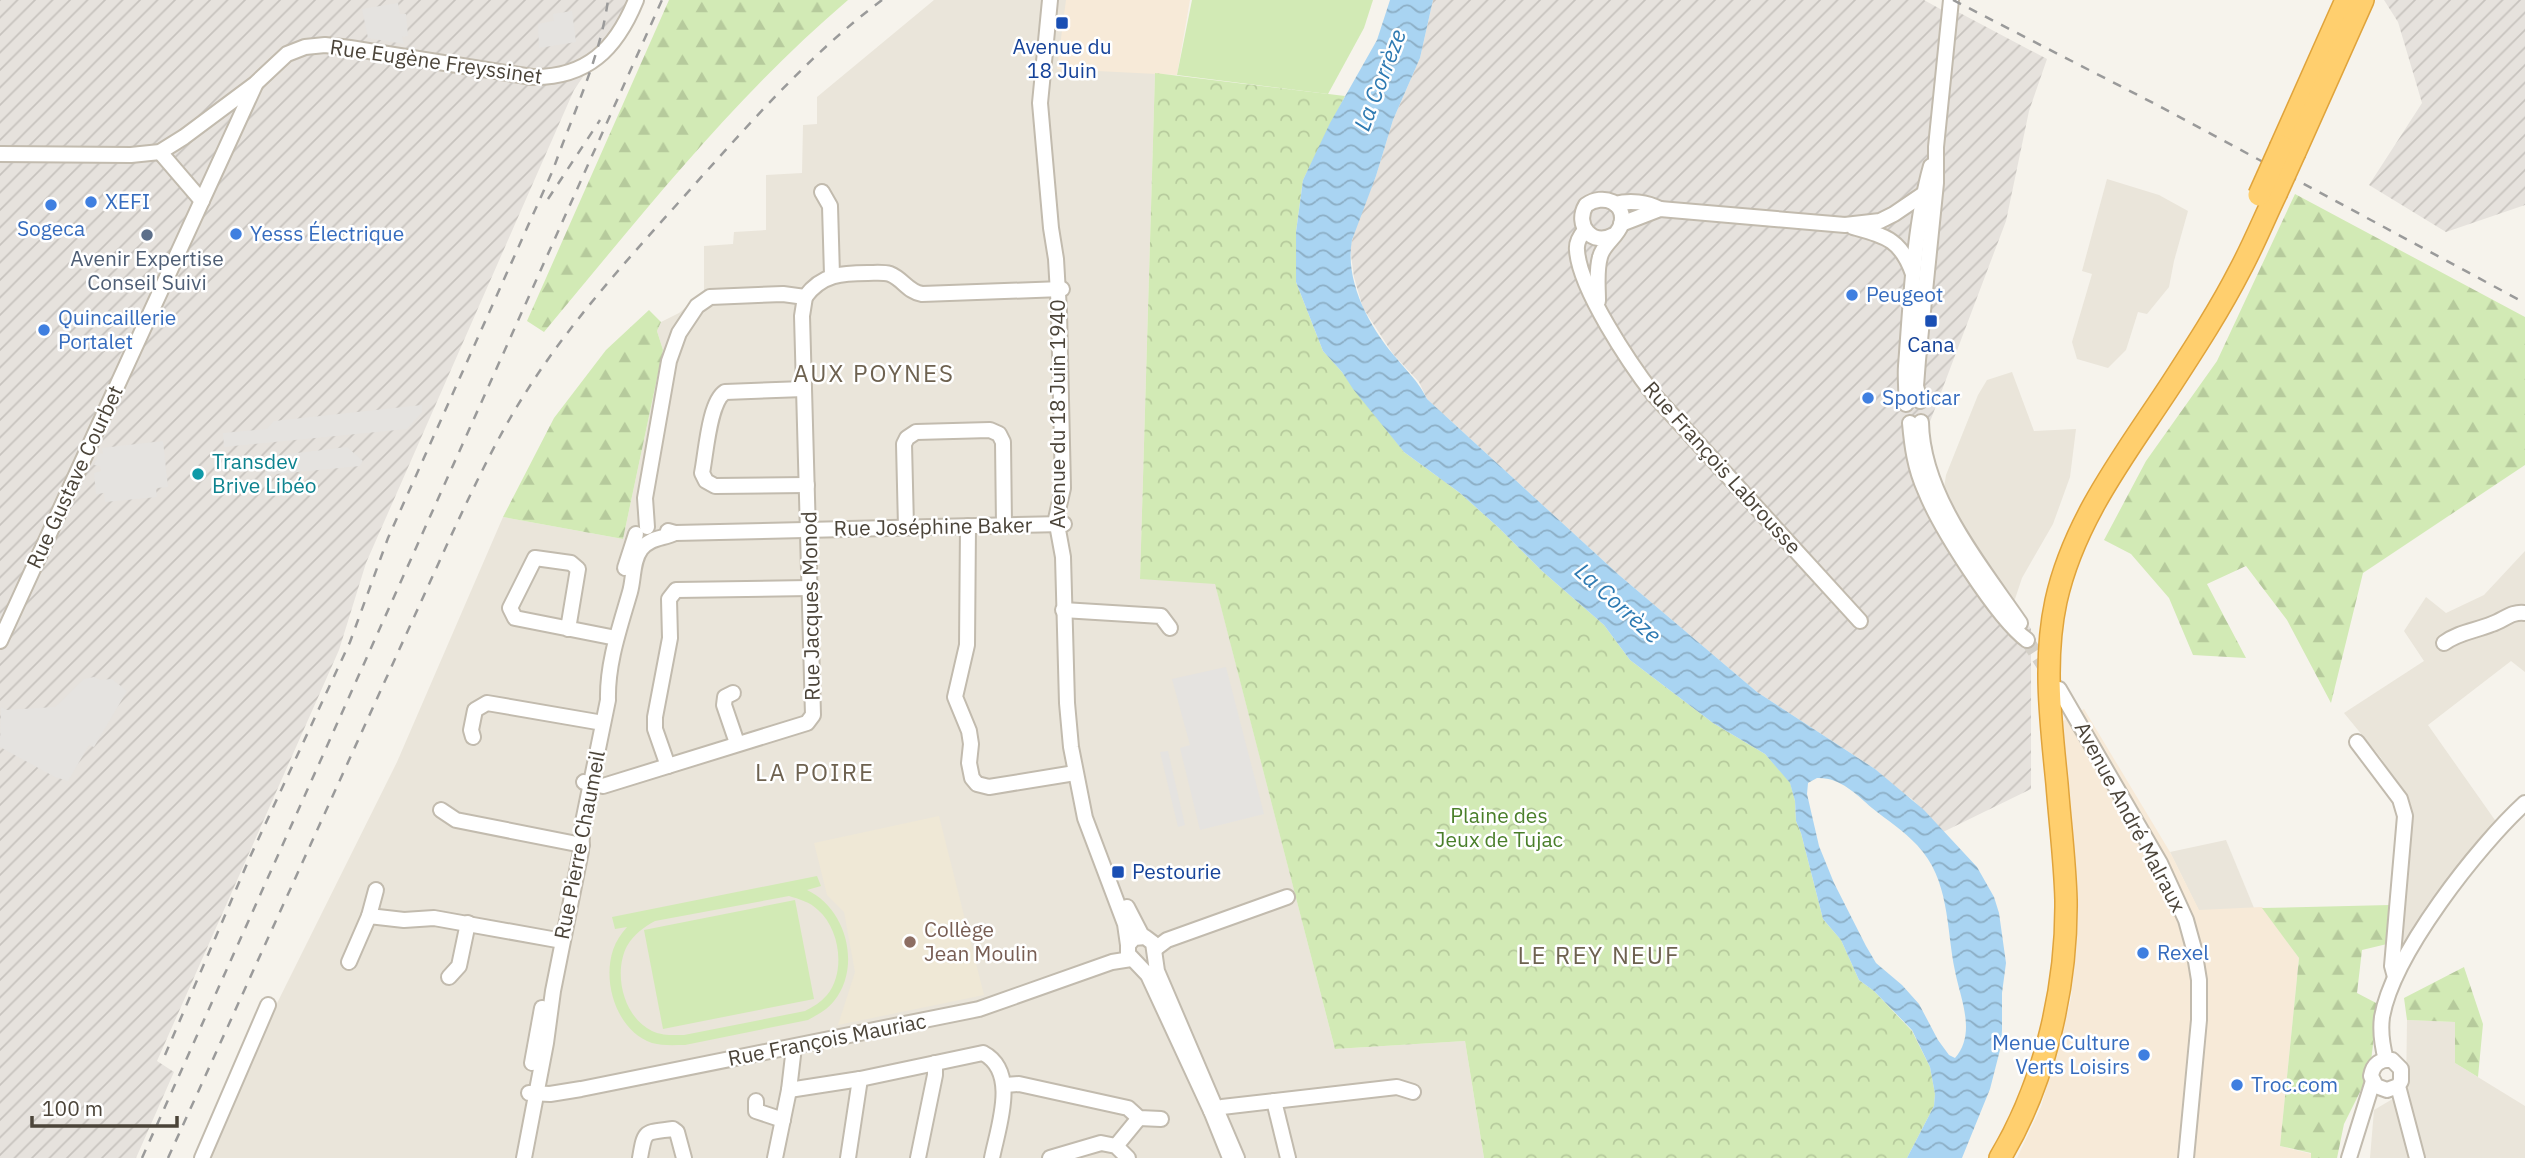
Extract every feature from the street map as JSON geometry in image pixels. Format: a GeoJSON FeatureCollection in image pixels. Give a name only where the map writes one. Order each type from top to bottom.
{"type":"FeatureCollection","features":[{"type":"Feature","properties":{"kind":"highway"},"geometry":{"type":"LineString","coordinates":[[2288,149],[2346,0]]}},
{"type":"Feature","properties":{"kind":"highway"},"geometry":{"type":"LineString","coordinates":[[1985,1158],[2026,1067],[2042,1012],[2049,968],[2052,874],[2036,695],[2036,645],[2044,592],[2055,556],[2084,492],[2204,310],[2267,194],[2362,0]]}},
{"type":"Feature","properties":{"kind":"highway"},"geometry":{"type":"LineString","coordinates":[[2000,1158],[2039,1070],[2054,1015],[2064,950],[2064,866],[2049,699],[2050,636],[2059,588],[2083,524],[2108,477],[2215,315],[2242,268],[2267,194]]}},
{"type":"Feature","properties":{"kind":"street","name":"Rue Eugène Freyssinet"},"geometry":{"type":"LineString","coordinates":[[160,152],[255,83],[287,54],[305,47],[325,46],[554,78],[579,70],[601,55],[615,41],[636,0]]}},
{"type":"Feature","properties":{"kind":"street","name":"Avenue du 18 Juin 1940"},"geometry":{"type":"LineString","coordinates":[[1050,0],[1040,113],[1059,290],[1061,524],[1076,749],[1102,845],[1122,896],[1154,944],[1157,971],[1214,1109],[1230,1158]]}},
{"type":"Feature","properties":{"kind":"street","name":"Avenue du 18 Juin 1940"},"geometry":{"type":"LineString","coordinates":[[1057,0],[1046,109],[1069,432],[1069,477],[1061,524]]}},
{"type":"Feature","properties":{"kind":"street"},"geometry":{"type":"LineString","coordinates":[[1913,402],[1906,367],[1914,276],[1936,148],[1951,0]]}},
{"type":"Feature","properties":{"kind":"street","name":"Rue Gustave Courbet"},"geometry":{"type":"LineString","coordinates":[[0,640],[255,83]]}},
{"type":"Feature","properties":{"kind":"street"},"geometry":{"type":"LineString","coordinates":[[0,154],[131,155],[160,152],[202,201]]}},
{"type":"Feature","properties":{"kind":"street"},"geometry":{"type":"LineString","coordinates":[[822,192],[830,206],[832,275]]}},
{"type":"Feature","properties":{"kind":"street","name":"Rue François Labrousse"},"geometry":{"type":"LineString","coordinates":[[1860,621],[1654,395],[1633,368],[1597,305],[1576,248],[1579,237],[1585,230],[1581,217],[1586,205],[1601,198],[1615,204],[1625,201],[1651,204],[1660,209],[1845,225],[1887,237],[1895,245]]}},
{"type":"Feature","properties":{"kind":"street"},"geometry":{"type":"LineString","coordinates":[[1915,422],[1916,465],[1936,515],[1995,606],[2017,633],[2027,640],[2024,628],[1938,496],[1915,422],[1906,417],[1916,386],[1925,286],[1928,200]]}},
{"type":"Feature","properties":{"kind":"street","name":"Rue François Labrousse"},"geometry":{"type":"LineString","coordinates":[[1845,225],[1880,221],[1928,200]]}},
{"type":"Feature","properties":{"kind":"street"},"geometry":{"type":"LineString","coordinates":[[1597,305],[1601,253],[1617,230],[1622,217],[1615,204]]}},
{"type":"Feature","properties":{"kind":"street","name":"Rue François Labrousse"},"geometry":{"type":"LineString","coordinates":[[1617,230],[1660,209]]}},
{"type":"Feature","properties":{"kind":"street"},"geometry":{"type":"LineString","coordinates":[[1901,210],[1922,229],[1925,286]]}},
{"type":"Feature","properties":{"kind":"street"},"geometry":{"type":"LineString","coordinates":[[1914,276],[1895,245],[1912,241],[1922,229]]}},
{"type":"Feature","properties":{"kind":"street"},"geometry":{"type":"LineString","coordinates":[[1585,230],[1589,235],[1601,239],[1617,230]]}},
{"type":"Feature","properties":{"kind":"street"},"geometry":{"type":"LineString","coordinates":[[1583,272],[1600,259]]}},
{"type":"Feature","properties":{"kind":"street"},"geometry":{"type":"LineString","coordinates":[[645,534],[645,498],[669,361],[679,333],[697,306],[710,297],[783,294],[805,297],[810,290],[832,275],[884,273],[897,278],[910,291],[922,295],[1059,290]]}},
{"type":"Feature","properties":{"kind":"street","name":"Rue Jacques Monod"},"geometry":{"type":"LineString","coordinates":[[587,783],[603,786],[807,723],[813,715],[802,316],[805,297]]}},
{"type":"Feature","properties":{"kind":"street"},"geometry":{"type":"LineString","coordinates":[[804,389],[720,394],[715,405],[702,473],[706,481],[715,486],[807,485]]}},
{"type":"Feature","properties":{"kind":"street"},"geometry":{"type":"LineString","coordinates":[[906,527],[904,444],[907,438],[916,432],[990,430],[999,434],[1003,442],[1004,525]]}},
{"type":"Feature","properties":{"kind":"street","name":"Rue Joséphine Baker"},"geometry":{"type":"LineString","coordinates":[[645,534],[1061,524]]}},
{"type":"Feature","properties":{"kind":"street"},"geometry":{"type":"LineString","coordinates":[[968,526],[967,645],[955,697],[971,744],[969,762],[972,778],[977,784],[989,787],[1075,773]]}},
{"type":"Feature","properties":{"kind":"street","name":"Rue Pierre Chaumeil"},"geometry":{"type":"LineString","coordinates":[[524,1158],[540,1016],[583,822],[587,783],[614,638],[631,590],[636,557],[645,534]]}},
{"type":"Feature","properties":{"kind":"street"},"geometry":{"type":"LineString","coordinates":[[568,629],[578,569],[571,563],[535,558],[510,608],[514,618],[568,629],[614,638]]}},
{"type":"Feature","properties":{"kind":"street"},"geometry":{"type":"LineString","coordinates":[[668,766],[655,729],[655,717],[670,638],[668,599],[676,590],[810,588]]}},
{"type":"Feature","properties":{"kind":"street","name":"Avenue du 18 Juin 1940"},"geometry":{"type":"LineString","coordinates":[[1067,610],[1067,703],[1071,747],[1084,818],[1125,924],[1131,954],[1148,975],[1237,1158]]}},
{"type":"Feature","properties":{"kind":"street"},"geometry":{"type":"LineString","coordinates":[[1067,610],[1161,616],[1170,628]]}},
{"type":"Feature","properties":{"kind":"street"},"geometry":{"type":"LineString","coordinates":[[2444,643],[2455,635],[2494,624],[2512,614],[2525,613]]}},
{"type":"Feature","properties":{"kind":"street","name":"Avenue André Malraux"},"geometry":{"type":"LineString","coordinates":[[2059,689],[2160,863],[2186,920],[2194,949],[2199,980],[2199,1020],[2186,1158]]}},
{"type":"Feature","properties":{"kind":"street"},"geometry":{"type":"LineString","coordinates":[[733,693],[725,697],[724,705],[737,743]]}},
{"type":"Feature","properties":{"kind":"street"},"geometry":{"type":"LineString","coordinates":[[473,737],[471,730],[475,710],[487,702],[599,723]]}},
{"type":"Feature","properties":{"kind":"street"},"geometry":{"type":"LineString","coordinates":[[2357,742],[2400,799],[2405,816],[2392,966],[2395,977]]}},
{"type":"Feature","properties":{"kind":"street"},"geometry":{"type":"LineString","coordinates":[[2386,1060],[2381,1041],[2382,1016],[2395,977],[2418,936],[2480,849],[2525,803]]}},
{"type":"Feature","properties":{"kind":"street"},"geometry":{"type":"LineString","coordinates":[[441,810],[456,820],[578,844]]}},
{"type":"Feature","properties":{"kind":"street","name":"Rue Pierre Chaumeil"},"geometry":{"type":"LineString","coordinates":[[517,1158],[553,991],[578,844]]}},
{"type":"Feature","properties":{"kind":"street"},"geometry":{"type":"LineString","coordinates":[[349,961],[369,916],[376,890]]}},
{"type":"Feature","properties":{"kind":"street"},"geometry":{"type":"LineString","coordinates":[[1154,944],[1144,963],[1131,954],[1134,938],[1154,944],[1287,897]]}},
{"type":"Feature","properties":{"kind":"street"},"geometry":{"type":"LineString","coordinates":[[369,916],[404,920],[434,918],[557,940]]}},
{"type":"Feature","properties":{"kind":"street"},"geometry":{"type":"LineString","coordinates":[[449,977],[459,966],[468,923]]}},
{"type":"Feature","properties":{"kind":"street","name":"Rue François Mauriac"},"geometry":{"type":"LineString","coordinates":[[532,1093],[581,1089],[979,1009],[1131,954]]}},
{"type":"Feature","properties":{"kind":"street"},"geometry":{"type":"LineString","coordinates":[[202,1158],[268,1005]]}},
{"type":"Feature","properties":{"kind":"street"},"geometry":{"type":"LineString","coordinates":[[775,1158],[789,1090],[794,1046]]}},
{"type":"Feature","properties":{"kind":"street"},"geometry":{"type":"LineString","coordinates":[[789,1090],[860,1079],[983,1054],[993,1059],[1005,1086],[992,1158]]}},
{"type":"Feature","properties":{"kind":"street"},"geometry":{"type":"LineString","coordinates":[[2349,1158],[2373,1081],[2372,1070],[2380,1061],[2386,1060],[2397,1064],[2401,1069],[2398,1086],[2417,1158]]}},
{"type":"Feature","properties":{"kind":"street"},"geometry":{"type":"LineString","coordinates":[[918,1158],[935,1075],[935,1063]]}},
{"type":"Feature","properties":{"kind":"street"},"geometry":{"type":"LineString","coordinates":[[848,1158],[860,1079]]}},
{"type":"Feature","properties":{"kind":"street"},"geometry":{"type":"LineString","coordinates":[[2373,1081],[2381,1089],[2398,1086]]}},
{"type":"Feature","properties":{"kind":"street"},"geometry":{"type":"LineString","coordinates":[[1005,1086],[1019,1084],[1128,1108],[1139,1118],[1161,1119]]}},
{"type":"Feature","properties":{"kind":"street"},"geometry":{"type":"LineString","coordinates":[[1214,1109],[1398,1087],[1413,1092]]}},
{"type":"Feature","properties":{"kind":"street"},"geometry":{"type":"LineString","coordinates":[[756,1101],[757,1111],[783,1120]]}},
{"type":"Feature","properties":{"kind":"street"},"geometry":{"type":"LineString","coordinates":[[1274,1101],[1288,1158]]}},
{"type":"Feature","properties":{"kind":"street"},"geometry":{"type":"LineString","coordinates":[[1116,1146],[1139,1118]]}},
{"type":"Feature","properties":{"kind":"street"},"geometry":{"type":"LineString","coordinates":[[639,1158],[647,1133],[673,1129],[677,1132],[684,1158]]}},
{"type":"Feature","properties":{"kind":"street"},"geometry":{"type":"LineString","coordinates":[[1049,1158],[1101,1143],[1116,1146],[1128,1158]]}},
{"type":"Feature","properties":{"kind":"shaded area"},"geometry":{"type":"Polygon","coordinates":[[[0,0],[629,0],[617,27],[574,90],[366,563],[339,650],[157,1061],[174,1072],[136,1158],[0,1158],[0,0]]]}},
{"type":"Feature","properties":{"kind":"shaded area"},"geometry":{"type":"Polygon","coordinates":[[[934,0],[1066,0],[1066,4],[1155,73],[1140,578],[1215,583],[1335,1049],[1465,1041],[1484,1158],[200,1158],[397,762],[503,517],[623,539],[663,350],[657,331],[661,322],[679,313],[704,291],[704,246],[733,244],[734,232],[766,230],[766,175],[802,173],[803,125],[817,124],[817,97],[934,0]]]}},
{"type":"Feature","properties":{"kind":"shaded area"},"geometry":{"type":"Polygon","coordinates":[[[1066,0],[1190,0],[1177,75],[1057,69],[1066,0]]]}},
{"type":"Feature","properties":{"kind":"shaded area"},"geometry":{"type":"Polygon","coordinates":[[[1433,0],[1924,0],[1942,10],[1960,13],[2047,59],[2029,111],[2006,221],[1928,427],[1943,494],[2031,629],[2031,789],[1943,832],[1912,799],[1875,769],[1757,692],[1619,575],[1427,399],[1419,382],[1393,354],[1363,308],[1354,277],[1350,248],[1393,120],[1420,58],[1433,0]]]}},
{"type":"Feature","properties":{"kind":"shaded area"},"geometry":{"type":"Polygon","coordinates":[[[2384,0],[2525,0],[2525,205],[2446,232],[2369,185],[2422,103],[2398,22],[2384,0]]]}},
{"type":"Feature","properties":{"kind":"shaded area"},"geometry":{"type":"Polygon","coordinates":[[[398,3],[400,14],[406,14],[408,36],[402,37],[404,44],[368,38],[362,9],[398,3]]]}},
{"type":"Feature","properties":{"kind":"shaded area"},"geometry":{"type":"Polygon","coordinates":[[[572,11],[576,42],[539,48],[538,24],[554,21],[553,14],[572,11]]]}},
{"type":"Feature","properties":{"kind":"shaded area"},"geometry":{"type":"Polygon","coordinates":[[[2107,179],[2159,195],[2188,211],[2169,287],[2147,314],[2138,312],[2126,350],[2108,368],[2077,359],[2072,342],[2092,274],[2082,271],[2107,179]]]}},
{"type":"Feature","properties":{"kind":"shaded area"},"geometry":{"type":"Polygon","coordinates":[[[2012,372],[2034,431],[2076,429],[2070,477],[2053,524],[2022,578],[2014,602],[1943,494],[1946,475],[1978,395],[1987,380],[2012,372]]]}},
{"type":"Feature","properties":{"kind":"shaded area"},"geometry":{"type":"Polygon","coordinates":[[[422,405],[422,412],[407,429],[224,447],[223,433],[267,429],[274,421],[422,405]]]}},
{"type":"Feature","properties":{"kind":"shaded area"},"geometry":{"type":"Polygon","coordinates":[[[163,441],[168,487],[156,488],[157,497],[105,502],[104,493],[96,494],[94,473],[101,471],[100,466],[94,465],[99,453],[103,454],[102,448],[163,441]]]}},
{"type":"Feature","properties":{"kind":"shaded area"},"geometry":{"type":"Polygon","coordinates":[[[347,447],[363,461],[360,466],[266,475],[264,457],[347,447]]]}},
{"type":"Feature","properties":{"kind":"shaded area"},"geometry":{"type":"Polygon","coordinates":[[[2525,551],[2525,672],[2511,661],[2428,725],[2497,823],[2406,948],[2398,943],[2402,792],[2381,758],[2344,713],[2424,661],[2404,631],[2426,597],[2446,613],[2484,595],[2525,551]]]}},
{"type":"Feature","properties":{"kind":"shaded area"},"geometry":{"type":"Polygon","coordinates":[[[1226,667],[1264,814],[1200,830],[1180,748],[1190,745],[1172,679],[1226,667]]]}},
{"type":"Feature","properties":{"kind":"shaded area"},"geometry":{"type":"Polygon","coordinates":[[[94,677],[100,680],[112,679],[127,691],[94,747],[89,745],[68,781],[55,777],[0,747],[1,707],[7,710],[55,707],[84,679],[94,677]]]}},
{"type":"Feature","properties":{"kind":"shaded area"},"geometry":{"type":"Polygon","coordinates":[[[2084,709],[2170,852],[2199,910],[2262,907],[2299,958],[2280,1146],[2312,1154],[2311,1158],[2017,1158],[2041,1107],[2071,999],[2077,926],[2063,721],[2084,709]]]}},
{"type":"Feature","properties":{"kind":"shaded area"},"geometry":{"type":"Polygon","coordinates":[[[1168,751],[1185,825],[1178,827],[1160,752],[1168,751]]]}},
{"type":"Feature","properties":{"kind":"shaded area","name":"Collège Jean Moulin"},"geometry":{"type":"Polygon","coordinates":[[[939,816],[984,995],[838,1025],[855,972],[844,912],[827,895],[814,843],[939,816]]]}},
{"type":"Feature","properties":{"kind":"shaded area"},"geometry":{"type":"Polygon","coordinates":[[[2226,840],[2254,908],[2199,911],[2170,852],[2226,840]]]}},
{"type":"Feature","properties":{"kind":"shaded area"},"geometry":{"type":"Polygon","coordinates":[[[2407,1020],[2455,1022],[2455,1063],[2525,1106],[2525,1158],[2370,1158],[2374,1110],[2406,1091],[2407,1020]]]}},
{"type":"Feature","properties":{"kind":"green space"},"geometry":{"type":"Polygon","coordinates":[[[669,0],[848,0],[806,37],[727,117],[544,332],[527,321],[669,0]]]}},
{"type":"Feature","properties":{"kind":"green space"},"geometry":{"type":"Polygon","coordinates":[[[1192,0],[1373,0],[1364,28],[1328,94],[1177,75],[1192,0]]]}},
{"type":"Feature","properties":{"kind":"green space","name":"Plaine des Jeux de Tujac"},"geometry":{"type":"Polygon","coordinates":[[[1155,73],[1345,96],[1303,180],[1296,232],[1296,282],[1323,351],[1404,452],[1460,493],[1499,528],[1542,571],[1604,625],[1630,660],[1713,723],[1765,754],[1790,782],[1796,821],[1823,919],[1841,940],[1859,980],[1874,991],[1912,1031],[1930,1067],[1935,1094],[1934,1106],[1907,1158],[1484,1158],[1465,1041],[1335,1049],[1215,584],[1140,579],[1155,73]]]}},
{"type":"Feature","properties":{"kind":"green space"},"geometry":{"type":"Polygon","coordinates":[[[2295,194],[2525,317],[2525,465],[2363,573],[2331,703],[2287,620],[2246,566],[2207,584],[2246,658],[2193,655],[2169,598],[2131,554],[2104,540],[2146,461],[2217,361],[2295,194]]]}},
{"type":"Feature","properties":{"kind":"green space"},"geometry":{"type":"Polygon","coordinates":[[[649,310],[661,322],[657,331],[663,350],[623,539],[503,517],[554,418],[606,350],[649,310]]]}},
{"type":"Feature","properties":{"kind":"green space"},"geometry":{"type":"Polygon","coordinates":[[[817,876],[821,886],[807,890],[832,910],[840,924],[846,939],[847,971],[834,1001],[808,1020],[685,1045],[652,1043],[630,1028],[615,1004],[611,991],[610,963],[613,950],[627,927],[615,929],[612,917],[817,876]],[[789,896],[655,921],[643,928],[627,946],[621,969],[623,993],[634,1016],[656,1033],[684,1035],[805,1011],[820,1002],[833,986],[837,975],[836,939],[818,910],[789,896]]]}},
{"type":"Feature","properties":{"kind":"green space"},"geometry":{"type":"Polygon","coordinates":[[[795,900],[814,999],[663,1029],[644,930],[795,900]]]}},
{"type":"Feature","properties":{"kind":"green space"},"geometry":{"type":"Polygon","coordinates":[[[2390,905],[2387,944],[2362,950],[2357,993],[2378,1004],[2371,1061],[2363,1086],[2344,1124],[2337,1158],[2311,1158],[2311,1153],[2280,1146],[2299,958],[2262,908],[2390,905]]]}},
{"type":"Feature","properties":{"kind":"green space"},"geometry":{"type":"Polygon","coordinates":[[[2464,967],[2483,1024],[2478,1077],[2455,1063],[2455,1022],[2407,1020],[2404,998],[2464,967]]]}},
{"type":"Feature","properties":{"kind":"water","name":"La Corrèze"},"geometry":{"type":"Polygon","coordinates":[[[1390,0],[1433,0],[1420,58],[1393,120],[1352,240],[1352,272],[1356,289],[1378,335],[1427,399],[1619,575],[1757,692],[1875,769],[1924,810],[1977,867],[1994,897],[2006,963],[2002,993],[2001,1046],[1990,1089],[1962,1158],[1907,1158],[1934,1106],[1935,1094],[1930,1067],[1912,1030],[1874,991],[1859,980],[1841,940],[1823,919],[1796,821],[1795,801],[1790,783],[1765,754],[1713,723],[1630,660],[1604,625],[1542,571],[1499,528],[1460,493],[1404,452],[1323,351],[1296,282],[1296,232],[1303,180],[1330,123],[1377,40],[1390,0]],[[1817,778],[1808,783],[1807,794],[1819,846],[1834,883],[1876,963],[1919,1004],[1938,1040],[1949,1055],[1955,1058],[1965,1038],[1965,1015],[1945,905],[1936,873],[1928,859],[1907,835],[1847,787],[1825,778],[1817,778]]]}},
{"type":"Feature","properties":{"kind":"tunnel"},"geometry":{"type":"LineString","coordinates":[[2027,640],[2049,674]]}},
{"type":"Feature","properties":{"kind":"railway"},"geometry":{"type":"LineString","coordinates":[[165,1055],[250,857],[350,642],[388,538],[553,170],[592,65],[608,0]]}},
{"type":"Feature","properties":{"kind":"railway"},"geometry":{"type":"LineString","coordinates":[[142,1158],[662,0]]}},
{"type":"Feature","properties":{"kind":"railway"},"geometry":{"type":"LineString","coordinates":[[168,1158],[450,538],[495,446],[526,392],[588,307],[725,151],[811,61],[882,0]]}},
{"type":"Feature","properties":{"kind":"railway"},"geometry":{"type":"LineString","coordinates":[[1953,0],[2161,107],[2525,303]]}},
{"type":"Feature","properties":{"kind":"railway"},"geometry":{"type":"LineString","coordinates":[[548,199],[600,120]]}},
{"type":"Feature","properties":{"kind":"place","name":"Avenue du 18 Juin"},"geometry":{"type":"Point","coordinates":[1062,23]}},
{"type":"Feature","properties":{"kind":"place","name":"XEFI"},"geometry":{"type":"Point","coordinates":[91,202]}},
{"type":"Feature","properties":{"kind":"place","name":"Sogeca"},"geometry":{"type":"Point","coordinates":[51,205]}},
{"type":"Feature","properties":{"kind":"place","name":"Yesss Électrique"},"geometry":{"type":"Point","coordinates":[236,234]}},
{"type":"Feature","properties":{"kind":"place","name":"Avenir Expertise Conseil Suivi"},"geometry":{"type":"Point","coordinates":[147,235]}},
{"type":"Feature","properties":{"kind":"place","name":"Peugeot"},"geometry":{"type":"Point","coordinates":[1852,295]}},
{"type":"Feature","properties":{"kind":"place","name":"Cana"},"geometry":{"type":"Point","coordinates":[1931,321]}},
{"type":"Feature","properties":{"kind":"place","name":"Quincaillerie Portalet"},"geometry":{"type":"Point","coordinates":[44,330]}},
{"type":"Feature","properties":{"kind":"place","name":"Spoticar"},"geometry":{"type":"Point","coordinates":[1868,398]}},
{"type":"Feature","properties":{"kind":"place","name":"Transdev Brive Libéo"},"geometry":{"type":"Point","coordinates":[198,474]}},
{"type":"Feature","properties":{"kind":"place","name":"Pestourie"},"geometry":{"type":"Point","coordinates":[1118,872]}},
{"type":"Feature","properties":{"kind":"place","name":"Collège Jean Moulin"},"geometry":{"type":"Point","coordinates":[910,942]}},
{"type":"Feature","properties":{"kind":"place","name":"Rexel"},"geometry":{"type":"Point","coordinates":[2143,953]}},
{"type":"Feature","properties":{"kind":"place","name":"Menue Culture Verts Loisirs"},"geometry":{"type":"Point","coordinates":[2144,1055]}},
{"type":"Feature","properties":{"kind":"place","name":"Troc.com"},"geometry":{"type":"Point","coordinates":[2237,1085]}},
{"type":"Feature","properties":{"kind":"district","name":"AUX POYNES"},"geometry":{"type":"Point","coordinates":[874,374]}},
{"type":"Feature","properties":{"kind":"district","name":"LA POIRE"},"geometry":{"type":"Point","coordinates":[815,773]}},
{"type":"Feature","properties":{"kind":"district","name":"LE REY NEUF"},"geometry":{"type":"Point","coordinates":[1599,956]}}]}
